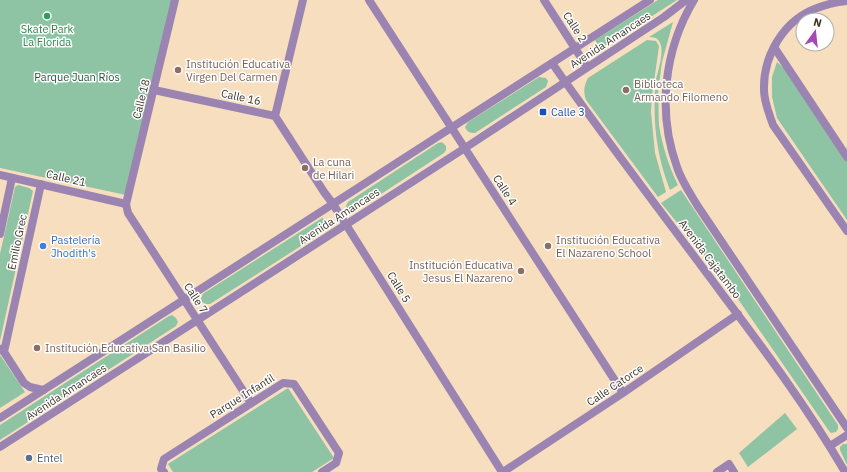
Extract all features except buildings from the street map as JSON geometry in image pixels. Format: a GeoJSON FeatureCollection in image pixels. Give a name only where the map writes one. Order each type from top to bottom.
{"type":"FeatureCollection","features":[{"type":"Feature","properties":{"kind":"street","name":"Calle 18"},"geometry":{"type":"LineString","coordinates":[[126,204],[175,0]]}},
{"type":"Feature","properties":{"kind":"street"},"geometry":{"type":"LineString","coordinates":[[275,116],[304,0]]}},
{"type":"Feature","properties":{"kind":"street","name":"Calle 4"},"geometry":{"type":"LineString","coordinates":[[369,0],[623,393]]}},
{"type":"Feature","properties":{"kind":"street","name":"Calle 2"},"geometry":{"type":"LineString","coordinates":[[544,0],[587,67]]}},
{"type":"Feature","properties":{"kind":"street","name":"Avenida Amancaes"},"geometry":{"type":"LineString","coordinates":[[0,418],[650,0]]}},
{"type":"Feature","properties":{"kind":"street","name":"Avenida Amancaes"},"geometry":{"type":"LineString","coordinates":[[0,447],[198,321],[565,83],[664,17],[686,0]]}},
{"type":"Feature","properties":{"kind":"street","name":"Avenida Cajatambo"},"geometry":{"type":"LineString","coordinates":[[694,0],[684,17],[676,36],[666,82],[665,107],[667,127],[677,169],[697,205],[847,428]]}},
{"type":"Feature","properties":{"kind":"street"},"geometry":{"type":"LineString","coordinates":[[847,1],[832,3],[816,8],[789,26],[779,39],[770,55],[765,72],[764,90],[767,108],[773,125],[847,230]]}},
{"type":"Feature","properties":{"kind":"street"},"geometry":{"type":"LineString","coordinates":[[774,47],[847,157]]}},
{"type":"Feature","properties":{"kind":"street","name":"Avenida Cajatambo"},"geometry":{"type":"LineString","coordinates":[[552,63],[565,83],[738,314],[800,400],[845,472]]}},
{"type":"Feature","properties":{"kind":"street","name":"Calle 16"},"geometry":{"type":"LineString","coordinates":[[154,90],[275,116]]}},
{"type":"Feature","properties":{"kind":"street","name":"Calle 5"},"geometry":{"type":"LineString","coordinates":[[275,116],[333,204],[502,472]]}},
{"type":"Feature","properties":{"kind":"street","name":"Calle 21"},"geometry":{"type":"LineString","coordinates":[[0,175],[126,204]]}},
{"type":"Feature","properties":{"kind":"street","name":"Emilio Grec"},"geometry":{"type":"LineString","coordinates":[[0,234],[12,178]]}},
{"type":"Feature","properties":{"kind":"street","name":"Emilio Grec"},"geometry":{"type":"LineString","coordinates":[[41,184],[2,350],[24,383],[30,387],[43,390]]}},
{"type":"Feature","properties":{"kind":"street","name":"Calle 7"},"geometry":{"type":"LineString","coordinates":[[126,204],[128,213],[251,403]]}},
{"type":"Feature","properties":{"kind":"street","name":"Calle Catorce"},"geometry":{"type":"LineString","coordinates":[[502,472],[623,393],[738,314]]}},
{"type":"Feature","properties":{"kind":"street","name":"Parque Infantil"},"geometry":{"type":"LineString","coordinates":[[164,472],[162,469],[164,459],[283,382],[294,384],[339,453],[336,463],[322,472]]}},
{"type":"Feature","properties":{"kind":"street"},"geometry":{"type":"LineString","coordinates":[[830,446],[847,435]]}},
{"type":"Feature","properties":{"kind":"street"},"geometry":{"type":"LineString","coordinates":[[716,472],[729,464],[734,472]]}},
{"type":"Feature","properties":{"kind":"green space","name":"Parque Juan Ríos"},"geometry":{"type":"Polygon","coordinates":[[[0,0],[172,0],[126,195],[0,168],[0,0]]]}},
{"type":"Feature","properties":{"kind":"green space"},"geometry":{"type":"Polygon","coordinates":[[[658,0],[677,0],[601,49],[595,40],[658,0]]]}},
{"type":"Feature","properties":{"kind":"green space"},"geometry":{"type":"Polygon","coordinates":[[[673,22],[662,62],[659,84],[655,83],[660,62],[661,48],[660,42],[656,38],[649,37],[673,22]]]}},
{"type":"Feature","properties":{"kind":"green space"},"geometry":{"type":"Polygon","coordinates":[[[647,40],[656,41],[659,46],[651,112],[655,153],[666,192],[658,197],[586,100],[584,94],[588,78],[647,40]]]}},
{"type":"Feature","properties":{"kind":"green space"},"geometry":{"type":"Polygon","coordinates":[[[777,62],[790,74],[847,159],[847,220],[777,118],[772,97],[772,77],[777,62]]]}},
{"type":"Feature","properties":{"kind":"green space"},"geometry":{"type":"Polygon","coordinates":[[[539,77],[546,78],[548,81],[546,87],[475,133],[467,130],[465,127],[468,122],[539,77]]]}},
{"type":"Feature","properties":{"kind":"green space"},"geometry":{"type":"Polygon","coordinates":[[[655,90],[658,90],[659,125],[662,140],[678,185],[670,190],[659,153],[655,128],[655,90]]]}},
{"type":"Feature","properties":{"kind":"green space"},"geometry":{"type":"Polygon","coordinates":[[[442,142],[446,146],[444,153],[355,211],[351,212],[348,210],[346,206],[348,202],[438,143],[442,142]]]}},
{"type":"Feature","properties":{"kind":"green space"},"geometry":{"type":"Polygon","coordinates":[[[18,185],[29,188],[33,191],[0,341],[0,254],[15,187],[18,185]]]}},
{"type":"Feature","properties":{"kind":"green space"},"geometry":{"type":"Polygon","coordinates":[[[681,190],[838,425],[836,432],[831,433],[829,431],[729,286],[661,203],[681,190]]]}},
{"type":"Feature","properties":{"kind":"green space"},"geometry":{"type":"Polygon","coordinates":[[[322,218],[327,220],[328,223],[326,230],[210,304],[203,303],[201,297],[204,293],[322,218]]]}},
{"type":"Feature","properties":{"kind":"green space"},"geometry":{"type":"Polygon","coordinates":[[[172,315],[178,322],[176,326],[0,440],[0,425],[172,315]]]}},
{"type":"Feature","properties":{"kind":"green space"},"geometry":{"type":"Polygon","coordinates":[[[0,355],[25,392],[0,408],[0,355]]]}},
{"type":"Feature","properties":{"kind":"green space"},"geometry":{"type":"Polygon","coordinates":[[[288,388],[334,458],[312,472],[173,472],[168,464],[288,388]]]}},
{"type":"Feature","properties":{"kind":"green space"},"geometry":{"type":"Polygon","coordinates":[[[785,413],[797,429],[748,467],[739,453],[785,413]]]}},
{"type":"Feature","properties":{"kind":"green space"},"geometry":{"type":"Polygon","coordinates":[[[843,444],[847,444],[847,465],[840,450],[840,447],[843,444]]]}},
{"type":"Feature","properties":{"kind":"place","name":"Skate Park La Florida"},"geometry":{"type":"Point","coordinates":[47,16]}},
{"type":"Feature","properties":{"kind":"place","name":"Institución Educativa Virgen Del Carmen"},"geometry":{"type":"Point","coordinates":[178,70]}},
{"type":"Feature","properties":{"kind":"place","name":"Biblioteca Armando Filomeno"},"geometry":{"type":"Point","coordinates":[626,90]}},
{"type":"Feature","properties":{"kind":"place","name":"Calle 3"},"geometry":{"type":"Point","coordinates":[543,112]}},
{"type":"Feature","properties":{"kind":"place","name":"La cuna de Hilari"},"geometry":{"type":"Point","coordinates":[305,168]}},
{"type":"Feature","properties":{"kind":"place","name":"Pastelería Jhodith's"},"geometry":{"type":"Point","coordinates":[43,246]}},
{"type":"Feature","properties":{"kind":"place","name":"Institución Educativa El Nazareno School"},"geometry":{"type":"Point","coordinates":[548,246]}},
{"type":"Feature","properties":{"kind":"place","name":"Institución Educativa Jesus El Nazareno"},"geometry":{"type":"Point","coordinates":[521,271]}},
{"type":"Feature","properties":{"kind":"place","name":"Institución Educativa San Basilio"},"geometry":{"type":"Point","coordinates":[37,348]}},
{"type":"Feature","properties":{"kind":"place","name":"Entel"},"geometry":{"type":"Point","coordinates":[29,458]}}]}
